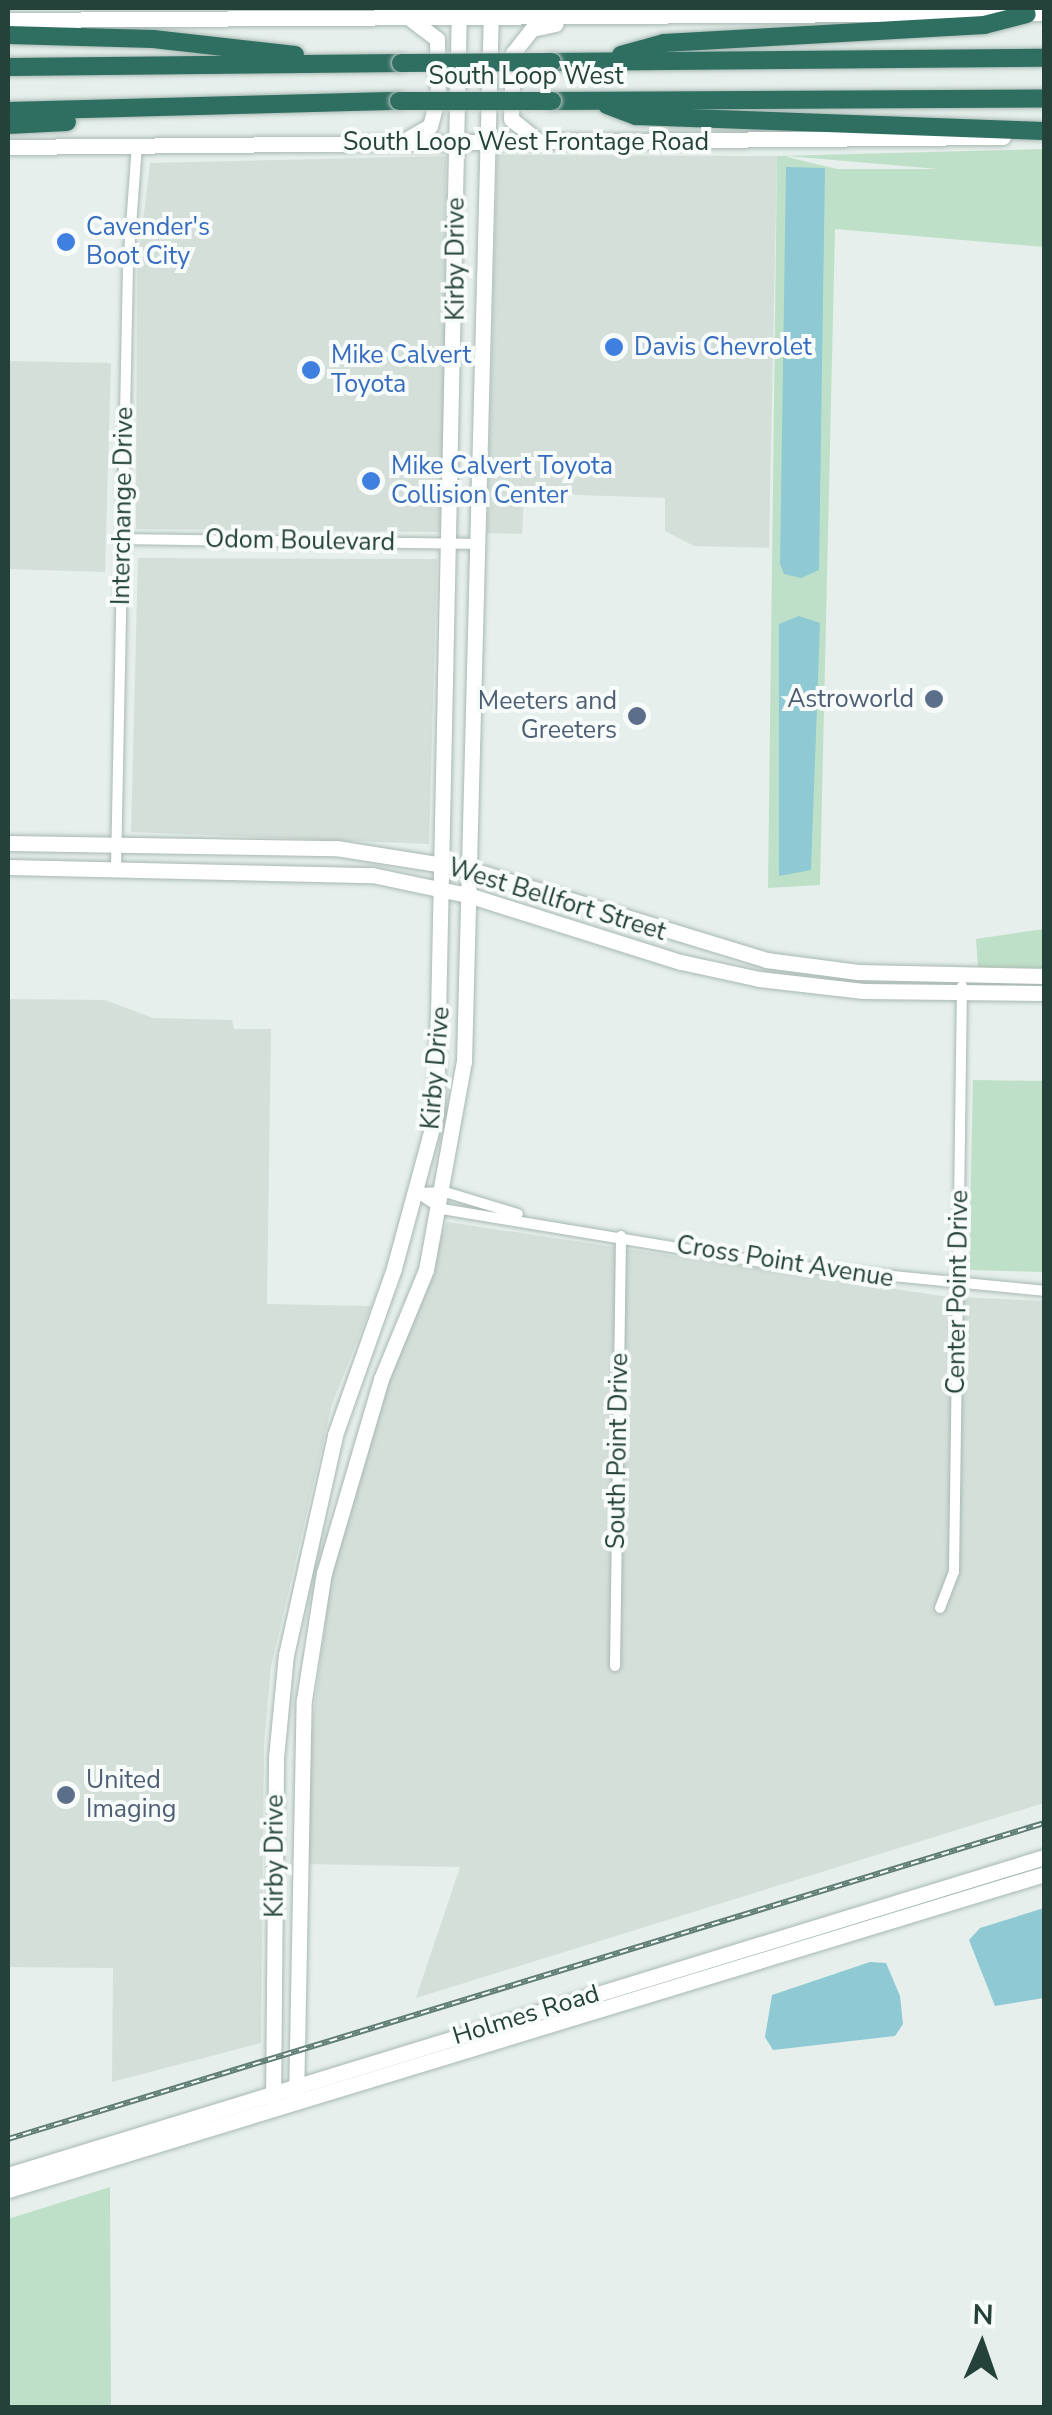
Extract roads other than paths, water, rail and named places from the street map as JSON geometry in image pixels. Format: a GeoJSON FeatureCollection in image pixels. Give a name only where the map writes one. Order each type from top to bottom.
{"type":"FeatureCollection","features":[{"type":"Feature","properties":{"kind":"highway"},"geometry":{"type":"LineString","coordinates":[[601,61],[664,43],[984,25],[1036,14]]}},
{"type":"Feature","properties":{"kind":"highway"},"geometry":{"type":"LineString","coordinates":[[8,35],[153,39],[380,64]]}},
{"type":"Feature","properties":{"kind":"highway","name":"South Loop West"},"geometry":{"type":"LineString","coordinates":[[8,67],[1044,58]]}},
{"type":"Feature","properties":{"kind":"highway","name":"South Loop West"},"geometry":{"type":"LineString","coordinates":[[8,111],[399,101],[1044,98]]}},
{"type":"Feature","properties":{"kind":"highway"},"geometry":{"type":"LineString","coordinates":[[598,101],[636,116],[1044,134]]}},
{"type":"Feature","properties":{"kind":"highway"},"geometry":{"type":"LineString","coordinates":[[8,126],[88,121],[112,111]]}},
{"type":"Feature","properties":{"kind":"main road"},"geometry":{"type":"LineString","coordinates":[[411,18],[434,8]]}},
{"type":"Feature","properties":{"kind":"main road"},"geometry":{"type":"LineString","coordinates":[[521,8],[544,17]]}},
{"type":"Feature","properties":{"kind":"main road"},"geometry":{"type":"LineString","coordinates":[[8,20],[411,18],[459,13],[544,17],[1036,14]]}},
{"type":"Feature","properties":{"kind":"main road","name":"Kirby Drive"},"geometry":{"type":"LineString","coordinates":[[273,2107],[275,1854],[286,1655],[310,1526],[357,1370],[418,1193],[436,1113],[456,328],[459,13]]}},
{"type":"Feature","properties":{"kind":"main road","name":"Kirby Drive"},"geometry":{"type":"LineString","coordinates":[[296,2101],[298,1854],[311,1658],[335,1532],[381,1378],[426,1270],[443,1201],[464,1061],[491,13]]}},
{"type":"Feature","properties":{"kind":"main road"},"geometry":{"type":"LineString","coordinates":[[550,144],[527,138],[511,119],[516,43],[532,28],[598,16]]}},
{"type":"Feature","properties":{"kind":"main road"},"geometry":{"type":"LineString","coordinates":[[400,141],[430,126],[438,97],[438,39],[411,18]]}},
{"type":"Feature","properties":{"kind":"main road","name":"South Loop West Frontage Road"},"geometry":{"type":"LineString","coordinates":[[8,147],[400,141],[550,144],[1044,134]]}},
{"type":"Feature","properties":{"kind":"main road"},"geometry":{"type":"LineString","coordinates":[[456,328],[484,328]]}},
{"type":"Feature","properties":{"kind":"main road","name":"West Bellfort Street"},"geometry":{"type":"LineString","coordinates":[[8,843],[277,845],[443,864],[470,869],[686,939],[810,967],[1044,976]]}},
{"type":"Feature","properties":{"kind":"main road"},"geometry":{"type":"LineString","coordinates":[[273,869],[277,845]]}},
{"type":"Feature","properties":{"kind":"main road","name":"West Bellfort Street"},"geometry":{"type":"LineString","coordinates":[[8,866],[273,869],[372,875],[468,895],[681,962],[806,986],[1044,993]]}},
{"type":"Feature","properties":{"kind":"main road"},"geometry":{"type":"LineString","coordinates":[[467,935],[481,912],[508,908]]}},
{"type":"Feature","properties":{"kind":"main road"},"geometry":{"type":"LineString","coordinates":[[681,962],[686,939]]}},
{"type":"Feature","properties":{"kind":"main road"},"geometry":{"type":"LineString","coordinates":[[357,1370],[381,1378]]}},
{"type":"Feature","properties":{"kind":"main road"},"geometry":{"type":"LineString","coordinates":[[310,1526],[335,1532]]}},
{"type":"Feature","properties":{"kind":"main road"},"geometry":{"type":"LineString","coordinates":[[286,1655],[311,1658]]}},
{"type":"Feature","properties":{"kind":"main road"},"geometry":{"type":"LineString","coordinates":[[275,1854],[298,1854]]}},
{"type":"Feature","properties":{"kind":"main road","name":"Holmes Road"},"geometry":{"type":"LineString","coordinates":[[8,2190],[296,2101],[523,2025],[912,1906],[1044,1857]]}},
{"type":"Feature","properties":{"kind":"main road","name":"Holmes Road"},"geometry":{"type":"LineString","coordinates":[[912,1906],[1044,1874]]}},
{"type":"Feature","properties":{"kind":"main road","name":"Holmes Road"},"geometry":{"type":"LineString","coordinates":[[8,2174],[296,2082],[523,2025]]}},
{"type":"Feature","properties":{"kind":"street","name":"Interchange Drive"},"geometry":{"type":"LineString","coordinates":[[116,868],[137,144]]}},
{"type":"Feature","properties":{"kind":"street","name":"Odom Boulevard"},"geometry":{"type":"LineString","coordinates":[[123,538],[478,544]]}},
{"type":"Feature","properties":{"kind":"street","name":"Center Point Drive"},"geometry":{"type":"LineString","coordinates":[[940,1608],[954,1572],[963,975]]}},
{"type":"Feature","properties":{"kind":"street","name":"Cross Point Avenue"},"geometry":{"type":"LineString","coordinates":[[418,1193],[528,1218],[780,1265],[958,1286],[1044,1291]]}},
{"type":"Feature","properties":{"kind":"street","name":"Cross Point Avenue"},"geometry":{"type":"LineString","coordinates":[[443,1201],[528,1218]]}},
{"type":"Feature","properties":{"kind":"street","name":"South Point Drive"},"geometry":{"type":"LineString","coordinates":[[614,1666],[621,1236]]}},
{"type":"Feature","properties":{"kind":"water"},"geometry":{"type":"Polygon","coordinates":[[[786,167],[825,168],[819,570],[801,578],[784,574],[780,564],[786,167]]]}},
{"type":"Feature","properties":{"kind":"water"},"geometry":{"type":"Polygon","coordinates":[[[799,616],[820,623],[811,870],[779,876],[779,624],[799,616]]]}},
{"type":"Feature","properties":{"kind":"water"},"geometry":{"type":"Polygon","coordinates":[[[1044,1908],[1044,1998],[995,2006],[969,1940],[980,1928],[1044,1908]]]}},
{"type":"Feature","properties":{"kind":"water"},"geometry":{"type":"Polygon","coordinates":[[[870,1962],[886,1963],[900,1996],[903,2024],[895,2036],[773,2050],[765,2037],[772,1995],[870,1962]]]}},
{"type":"Feature","properties":{"kind":"railway"},"geometry":{"type":"LineString","coordinates":[[8,2139],[1044,1823]]}},
{"type":"Feature","properties":{"kind":"place","name":"Cavender's Boot City"},"geometry":{"type":"Point","coordinates":[66,242]}},
{"type":"Feature","properties":{"kind":"place","name":"Davis Chevrolet"},"geometry":{"type":"Point","coordinates":[614,347]}},
{"type":"Feature","properties":{"kind":"place","name":"Mike Calvert Toyota"},"geometry":{"type":"Point","coordinates":[311,370]}},
{"type":"Feature","properties":{"kind":"place","name":"Mike Calvert Toyota Collision Center"},"geometry":{"type":"Point","coordinates":[371,481]}},
{"type":"Feature","properties":{"kind":"place","name":"Astroworld"},"geometry":{"type":"Point","coordinates":[934,699]}},
{"type":"Feature","properties":{"kind":"place","name":"Meeters and Greeters"},"geometry":{"type":"Point","coordinates":[637,716]}},
{"type":"Feature","properties":{"kind":"place","name":"United Imaging"},"geometry":{"type":"Point","coordinates":[66,1795]}}]}
